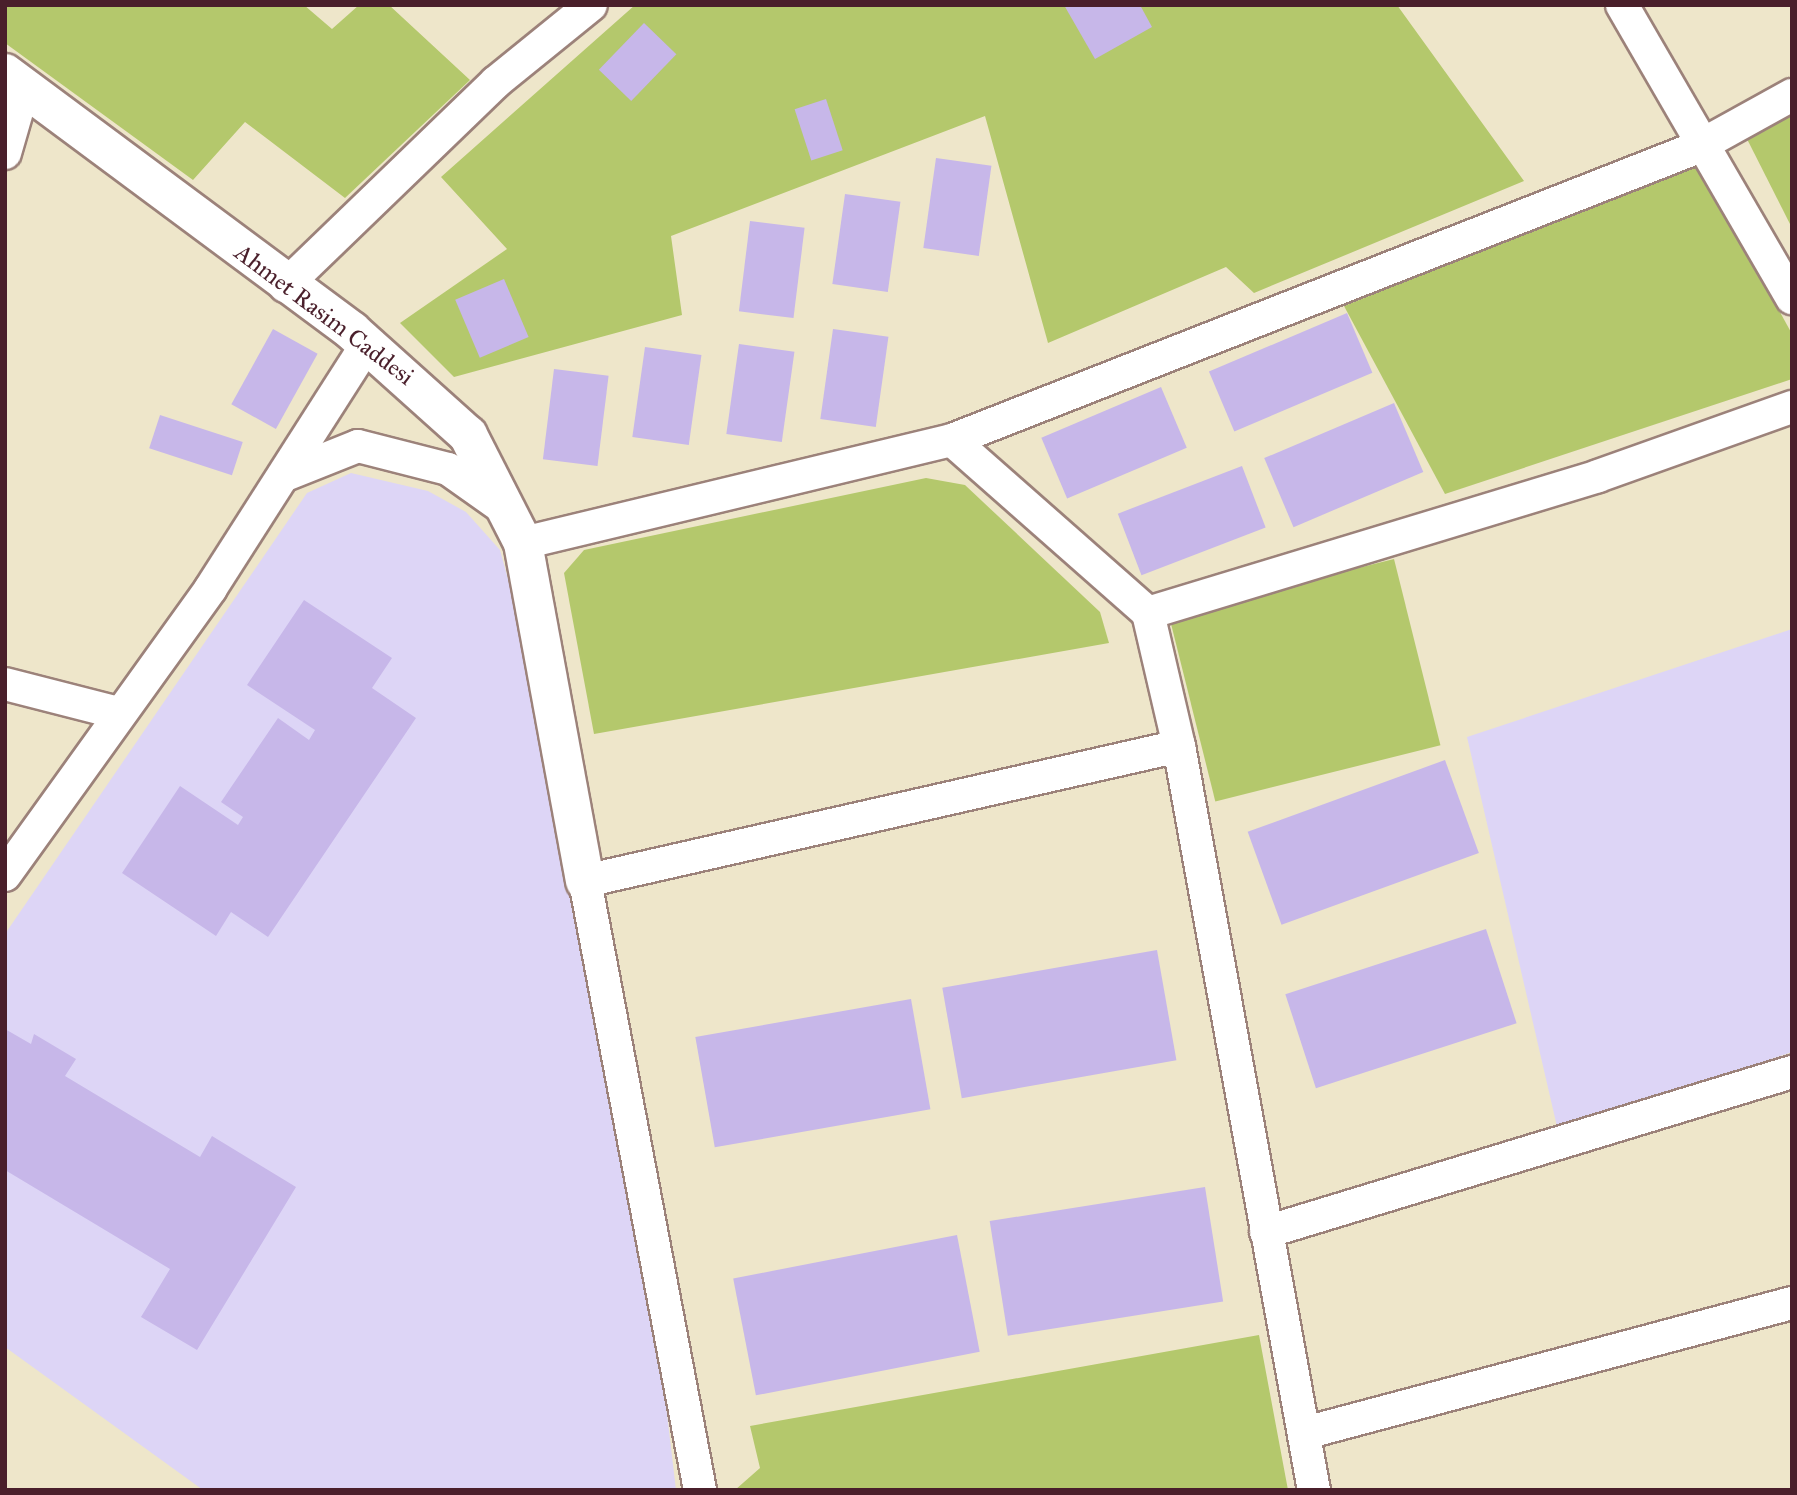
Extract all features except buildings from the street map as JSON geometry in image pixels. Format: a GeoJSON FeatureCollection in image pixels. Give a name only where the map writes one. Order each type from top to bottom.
{"type":"FeatureCollection","features":[{"type":"Feature","properties":{"kind":"street"},"geometry":{"type":"LineString","coordinates":[[285,286],[496,82],[592,5]]}},
{"type":"Feature","properties":{"kind":"street"},"geometry":{"type":"LineString","coordinates":[[1622,5],[1706,142],[1792,298]]}},
{"type":"Feature","properties":{"kind":"street"},"geometry":{"type":"LineString","coordinates":[[5,153],[15,80]]}},
{"type":"Feature","properties":{"kind":"street","name":"Ahmet Rasim Caddesi"},"geometry":{"type":"LineString","coordinates":[[15,80],[285,286],[367,344],[468,435],[515,527],[585,881]]}},
{"type":"Feature","properties":{"kind":"street"},"geometry":{"type":"LineString","coordinates":[[288,474],[358,446],[448,469],[515,527],[952,440],[1706,142],[1792,94]]}},
{"type":"Feature","properties":{"kind":"street"},"geometry":{"type":"LineString","coordinates":[[5,874],[288,474],[367,344]]}},
{"type":"Feature","properties":{"kind":"street"},"geometry":{"type":"LineString","coordinates":[[1148,613],[1598,476],[1792,407]]}},
{"type":"Feature","properties":{"kind":"street"},"geometry":{"type":"LineString","coordinates":[[952,440],[1148,613],[1179,746],[1314,1490]]}},
{"type":"Feature","properties":{"kind":"street"},"geometry":{"type":"LineString","coordinates":[[5,684],[119,713]]}},
{"type":"Feature","properties":{"kind":"street"},"geometry":{"type":"LineString","coordinates":[[700,1490],[585,881],[1179,746]]}},
{"type":"Feature","properties":{"kind":"street"},"geometry":{"type":"LineString","coordinates":[[1266,1232],[1792,1072]]}},
{"type":"Feature","properties":{"kind":"street"},"geometry":{"type":"LineString","coordinates":[[1305,1433],[1792,1303]]}},
{"type":"Feature","properties":{"kind":"shaded area"},"geometry":{"type":"Polygon","coordinates":[[[351,473],[428,491],[466,512],[500,550],[530,659],[662,1372],[676,1490],[203,1490],[5,1347],[5,934],[307,493],[351,473]]]}},
{"type":"Feature","properties":{"kind":"shaded area"},"geometry":{"type":"Polygon","coordinates":[[[1792,629],[1792,1052],[1558,1131],[1467,737],[1792,629]]]}},
{"type":"Feature","properties":{"kind":"green space"},"geometry":{"type":"Polygon","coordinates":[[[5,5],[304,5],[332,29],[359,5],[389,5],[470,80],[345,198],[245,122],[193,180],[5,43],[5,5]]]}},
{"type":"Feature","properties":{"kind":"green space"},"geometry":{"type":"Polygon","coordinates":[[[635,5],[1397,5],[1524,181],[1254,293],[1226,267],[1048,343],[985,116],[671,236],[682,315],[454,377],[400,323],[507,249],[441,177],[635,5]]]}},
{"type":"Feature","properties":{"kind":"green space"},"geometry":{"type":"Polygon","coordinates":[[[1792,114],[1792,228],[1746,137],[1792,114]]]}},
{"type":"Feature","properties":{"kind":"green space"},"geometry":{"type":"Polygon","coordinates":[[[1699,164],[1792,334],[1792,379],[1445,494],[1344,306],[1699,164]]]}},
{"type":"Feature","properties":{"kind":"green space"},"geometry":{"type":"Polygon","coordinates":[[[926,478],[965,485],[1100,612],[1109,643],[594,734],[564,573],[584,550],[926,478]]]}},
{"type":"Feature","properties":{"kind":"green space"},"geometry":{"type":"Polygon","coordinates":[[[1394,559],[1440,745],[1215,801],[1169,615],[1394,559]]]}},
{"type":"Feature","properties":{"kind":"green space"},"geometry":{"type":"Polygon","coordinates":[[[1259,1335],[1288,1490],[735,1490],[760,1468],[750,1426],[1259,1335]]]}}]}
